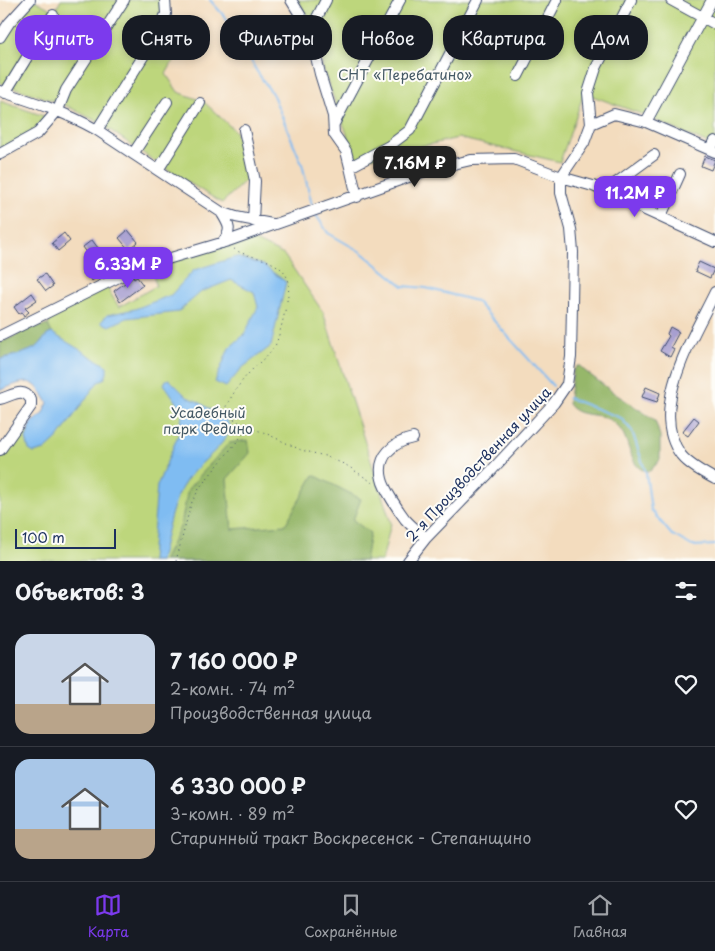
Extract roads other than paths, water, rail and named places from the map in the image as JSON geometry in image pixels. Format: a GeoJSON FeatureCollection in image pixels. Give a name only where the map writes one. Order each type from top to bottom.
{"type":"FeatureCollection","features":[{"type":"Feature","properties":{"kind":"street"},"geometry":{"type":"LineString","coordinates":[[0,37],[9,23],[30,0]]}},
{"type":"Feature","properties":{"kind":"street"},"geometry":{"type":"LineString","coordinates":[[0,154],[38,133],[58,110],[66,90],[124,0]]}},
{"type":"Feature","properties":{"kind":"street"},"geometry":{"type":"LineString","coordinates":[[97,130],[160,28],[166,14],[165,0]]}},
{"type":"Feature","properties":{"kind":"street"},"geometry":{"type":"LineString","coordinates":[[292,0],[301,15]]}},
{"type":"Feature","properties":{"kind":"street"},"geometry":{"type":"LineString","coordinates":[[318,15],[326,0]]}},
{"type":"Feature","properties":{"kind":"street"},"geometry":{"type":"LineString","coordinates":[[334,125],[400,0]]}},
{"type":"Feature","properties":{"kind":"street"},"geometry":{"type":"LineString","coordinates":[[350,167],[389,146],[410,130],[478,0]]}},
{"type":"Feature","properties":{"kind":"street"},"geometry":{"type":"LineString","coordinates":[[518,76],[557,0]]}},
{"type":"Feature","properties":{"kind":"street"},"geometry":{"type":"LineString","coordinates":[[561,176],[584,143],[591,124],[588,93],[596,68],[631,0]]}},
{"type":"Feature","properties":{"kind":"street"},"geometry":{"type":"LineString","coordinates":[[671,0],[715,24]]}},
{"type":"Feature","properties":{"kind":"street"},"geometry":{"type":"LineString","coordinates":[[646,122],[712,0]]}},
{"type":"Feature","properties":{"kind":"street"},"geometry":{"type":"LineString","coordinates":[[23,60],[2,92],[58,110],[97,130],[220,212],[273,224]]}},
{"type":"Feature","properties":{"kind":"street"},"geometry":{"type":"LineString","coordinates":[[317,60],[333,116],[334,134],[346,151],[357,196]]}},
{"type":"Feature","properties":{"kind":"street"},"geometry":{"type":"LineString","coordinates":[[133,154],[168,102]]}},
{"type":"Feature","properties":{"kind":"street"},"geometry":{"type":"LineString","coordinates":[[158,170],[200,102]]}},
{"type":"Feature","properties":{"kind":"street"},"geometry":{"type":"LineString","coordinates":[[591,124],[614,114],[646,122],[713,148]]}},
{"type":"Feature","properties":{"kind":"street"},"geometry":{"type":"LineString","coordinates":[[244,130],[255,181],[253,221]]}},
{"type":"Feature","properties":{"kind":"street"},"geometry":{"type":"LineString","coordinates":[[605,191],[654,155]]}},
{"type":"Feature","properties":{"kind":"street"},"geometry":{"type":"LineString","coordinates":[[0,336],[137,268],[225,242],[428,170],[471,160],[514,159],[574,179],[661,216],[715,242]]}},
{"type":"Feature","properties":{"kind":"street"},"geometry":{"type":"LineString","coordinates":[[661,216],[680,174]]}},
{"type":"Feature","properties":{"kind":"street","name":"2-я Производственная улица"},"geometry":{"type":"LineString","coordinates":[[408,561],[426,538],[548,410],[567,384],[571,357],[574,252],[571,229],[561,193],[561,176]]}},
{"type":"Feature","properties":{"kind":"street"},"geometry":{"type":"LineString","coordinates":[[220,212],[228,223],[229,231],[225,242]]}},
{"type":"Feature","properties":{"kind":"street"},"geometry":{"type":"LineString","coordinates":[[715,292],[675,378],[668,410],[669,426],[674,444],[678,450],[683,457],[715,479]]}},
{"type":"Feature","properties":{"kind":"street"},"geometry":{"type":"LineString","coordinates":[[0,399],[19,392],[24,393],[32,400],[31,406],[0,450]]}},
{"type":"Feature","properties":{"kind":"street"},"geometry":{"type":"LineString","coordinates":[[414,438],[401,440],[384,455],[381,469],[382,479],[405,519],[426,538]]}},
{"type":"Feature","properties":{"kind":"water"},"geometry":{"type":"Polygon","coordinates":[[[236,257],[263,265],[286,282],[271,346],[242,368],[226,387],[215,382],[229,348],[244,335],[258,307],[254,292],[231,280],[201,292],[178,312],[127,318],[109,326],[101,322],[107,315],[135,309],[171,295],[194,270],[236,257]]]}},
{"type":"Feature","properties":{"kind":"water"},"geometry":{"type":"Polygon","coordinates":[[[52,333],[107,366],[107,373],[105,378],[97,383],[58,438],[45,450],[34,453],[29,450],[26,439],[32,422],[42,415],[48,403],[38,388],[28,382],[0,390],[0,359],[20,354],[38,346],[47,335],[52,333]]]}},
{"type":"Feature","properties":{"kind":"water"},"geometry":{"type":"Polygon","coordinates":[[[169,379],[187,397],[199,402],[226,420],[231,428],[223,442],[193,472],[182,487],[170,518],[160,561],[151,561],[157,486],[179,433],[183,411],[164,384],[169,379]]]}},
{"type":"Feature","properties":{"kind":"waterway"},"geometry":{"type":"LineString","coordinates":[[210,0],[233,26],[256,70],[273,95],[302,164],[312,205]]}},
{"type":"Feature","properties":{"kind":"waterway"},"geometry":{"type":"LineString","coordinates":[[316,215],[328,233],[361,252],[403,286],[426,288],[476,301],[553,386]]}},
{"type":"Feature","properties":{"kind":"waterway"},"geometry":{"type":"LineString","coordinates":[[568,398],[621,418],[632,431],[646,473],[651,510],[671,534],[692,546],[715,545]]}},
{"type":"Feature","properties":{"kind":"park label","name":"СНТ «Перебатино»"},"geometry":{"type":"Point","coordinates":[405,74]}},
{"type":"Feature","properties":{"kind":"park label","name":"Усадебный парк Федино"},"geometry":{"type":"Point","coordinates":[208,420]}}]}
